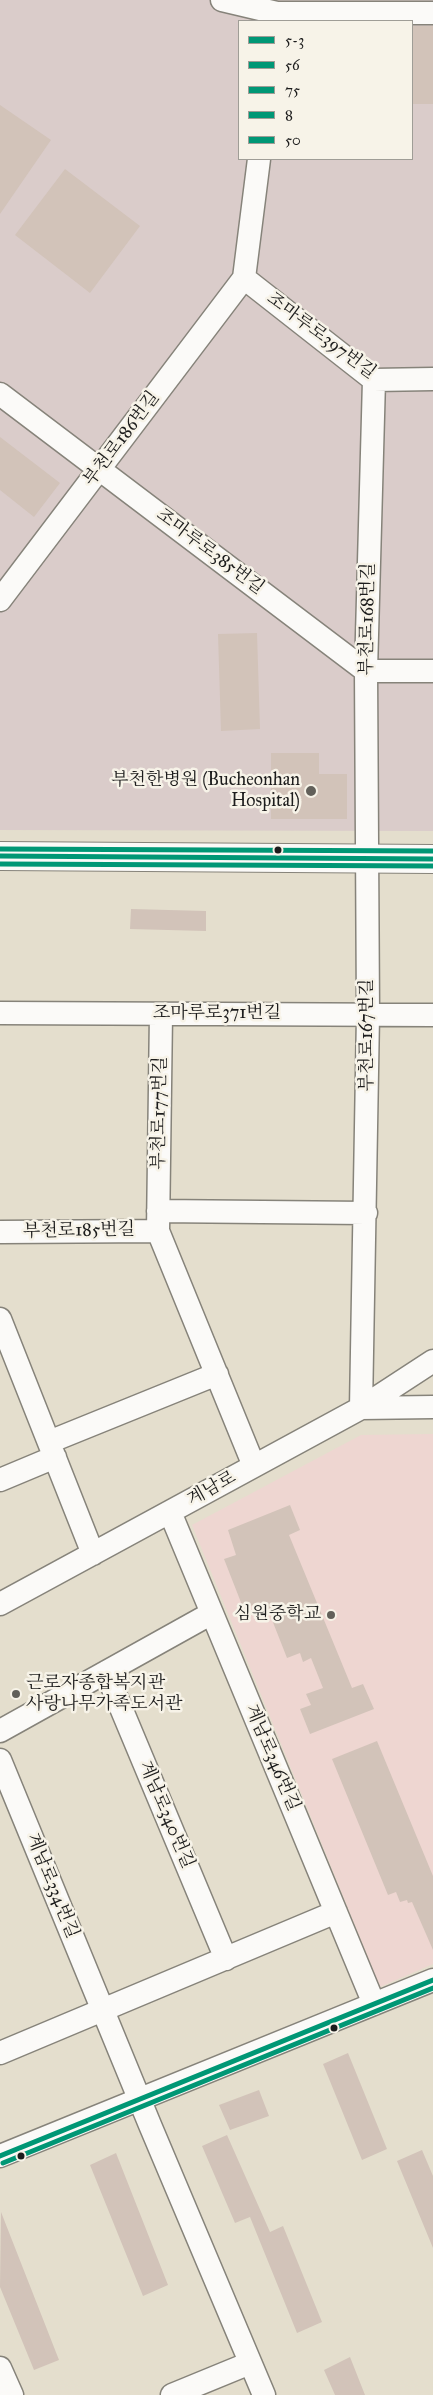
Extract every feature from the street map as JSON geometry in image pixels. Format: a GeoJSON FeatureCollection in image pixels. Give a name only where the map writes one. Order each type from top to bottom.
{"type":"FeatureCollection","features":[{"type":"Feature","properties":{"kind":"main road"},"geometry":{"type":"LineString","coordinates":[[0,856],[433,859]]}},
{"type":"Feature","properties":{"kind":"street"},"geometry":{"type":"LineString","coordinates":[[222,0],[277,11],[433,14]]}},
{"type":"Feature","properties":{"kind":"street"},"geometry":{"type":"LineString","coordinates":[[244,278],[258,160]]}},
{"type":"Feature","properties":{"kind":"street","name":"조마루로397번길"},"geometry":{"type":"LineString","coordinates":[[244,278],[374,380],[433,379]]}},
{"type":"Feature","properties":{"kind":"street","name":"부천로186번길"},"geometry":{"type":"LineString","coordinates":[[0,600],[244,278]]}},
{"type":"Feature","properties":{"kind":"street","name":"부천로168번길"},"geometry":{"type":"LineString","coordinates":[[367,858],[366,671],[374,380]]}},
{"type":"Feature","properties":{"kind":"street","name":"조마루로385번길"},"geometry":{"type":"LineString","coordinates":[[0,394],[366,671]]}},
{"type":"Feature","properties":{"kind":"street"},"geometry":{"type":"LineString","coordinates":[[366,671],[433,671]]}},
{"type":"Feature","properties":{"kind":"street","name":"부천로167번길"},"geometry":{"type":"LineString","coordinates":[[361,1408],[366,1213],[367,858]]}},
{"type":"Feature","properties":{"kind":"street","name":"조마루로371번길"},"geometry":{"type":"LineString","coordinates":[[0,1013],[433,1016]]}},
{"type":"Feature","properties":{"kind":"street","name":"부천로177번길"},"geometry":{"type":"LineString","coordinates":[[161,1014],[158,1221],[254,1466]]}},
{"type":"Feature","properties":{"kind":"street"},"geometry":{"type":"LineString","coordinates":[[158,1221],[254,1212],[366,1213]]}},
{"type":"Feature","properties":{"kind":"street","name":"부천로185번길"},"geometry":{"type":"LineString","coordinates":[[0,1232],[158,1221]]}},
{"type":"Feature","properties":{"kind":"street"},"geometry":{"type":"LineString","coordinates":[[0,1319],[93,1554]]}},
{"type":"Feature","properties":{"kind":"street"},"geometry":{"type":"LineString","coordinates":[[361,1408],[433,1360]]}},
{"type":"Feature","properties":{"kind":"street"},"geometry":{"type":"LineString","coordinates":[[0,1480],[52,1450],[217,1374]]}},
{"type":"Feature","properties":{"kind":"street","name":"계남로"},"geometry":{"type":"LineString","coordinates":[[0,1604],[361,1408],[433,1407]]}},
{"type":"Feature","properties":{"kind":"street","name":"계남로346번길"},"geometry":{"type":"LineString","coordinates":[[170,1512],[374,2004]]}},
{"type":"Feature","properties":{"kind":"street"},"geometry":{"type":"LineString","coordinates":[[0,1731],[212,1613]]}},
{"type":"Feature","properties":{"kind":"street","name":"계남로340번길"},"geometry":{"type":"LineString","coordinates":[[106,1672],[226,1959]]}},
{"type":"Feature","properties":{"kind":"street","name":"계남로334번길"},"geometry":{"type":"LineString","coordinates":[[0,1760],[264,2395]]}},
{"type":"Feature","properties":{"kind":"street"},"geometry":{"type":"LineString","coordinates":[[1,2050],[103,2011],[336,1912]]}},
{"type":"Feature","properties":{"kind":"street"},"geometry":{"type":"LineString","coordinates":[[0,2156],[433,1980]]}},
{"type":"Feature","properties":{"kind":"street"},"geometry":{"type":"LineString","coordinates":[[172,2395],[250,2363]]}},
{"type":"Feature","properties":{"kind":"street"},"geometry":{"type":"LineString","coordinates":[[0,2368],[12,2395]]}},
{"type":"Feature","properties":{"kind":"shaded area"},"geometry":{"type":"Polygon","coordinates":[[[0,0],[433,0],[433,831],[0,830],[0,0]]]}},
{"type":"Feature","properties":{"kind":"shaded area","name":"심원중학교"},"geometry":{"type":"Polygon","coordinates":[[[433,1434],[433,1964],[380,1987],[192,1525],[361,1435],[433,1434]]]}},
{"type":"Feature","properties":{"kind":"building"},"geometry":{"type":"Polygon","coordinates":[[[413,26],[433,26],[433,104],[413,104],[413,26]]]}},
{"type":"Feature","properties":{"kind":"building"},"geometry":{"type":"Polygon","coordinates":[[[0,105],[51,140],[0,214],[0,105]]]}},
{"type":"Feature","properties":{"kind":"building"},"geometry":{"type":"Polygon","coordinates":[[[65,169],[140,226],[90,293],[15,235],[65,169]]]}},
{"type":"Feature","properties":{"kind":"building"},"geometry":{"type":"Polygon","coordinates":[[[0,437],[60,483],[34,517],[0,490],[0,437]]]}},
{"type":"Feature","properties":{"kind":"building"},"geometry":{"type":"Polygon","coordinates":[[[257,633],[260,729],[221,731],[218,634],[257,633]]]}},
{"type":"Feature","properties":{"kind":"building"},"geometry":{"type":"Polygon","coordinates":[[[271,753],[319,753],[319,774],[347,774],[347,819],[271,819],[271,753]]]}},
{"type":"Feature","properties":{"kind":"building"},"geometry":{"type":"Polygon","coordinates":[[[131,909],[206,911],[206,931],[130,929],[131,909]]]}},
{"type":"Feature","properties":{"kind":"building"},"geometry":{"type":"Polygon","coordinates":[[[290,1505],[300,1530],[289,1535],[352,1688],[363,1684],[374,1709],[310,1734],[300,1709],[311,1705],[306,1694],[323,1688],[311,1658],[303,1662],[300,1653],[287,1658],[265,1602],[250,1606],[249,1602],[242,1605],[224,1559],[236,1555],[228,1530],[290,1505]]]}},
{"type":"Feature","properties":{"kind":"building"},"geometry":{"type":"Polygon","coordinates":[[[377,1741],[433,1876],[433,1950],[412,1902],[408,1903],[407,1900],[400,1902],[396,1892],[388,1895],[332,1759],[377,1741]]]}},
{"type":"Feature","properties":{"kind":"building"},"geometry":{"type":"Polygon","coordinates":[[[348,2053],[387,2149],[362,2160],[323,2064],[348,2053]]]}},
{"type":"Feature","properties":{"kind":"building"},"geometry":{"type":"Polygon","coordinates":[[[259,2090],[269,2116],[230,2130],[219,2105],[259,2090]]]}},
{"type":"Feature","properties":{"kind":"building"},"geometry":{"type":"Polygon","coordinates":[[[227,2135],[270,2232],[283,2226],[322,2322],[297,2333],[250,2217],[235,2223],[202,2146],[227,2135]]]}},
{"type":"Feature","properties":{"kind":"building"},"geometry":{"type":"Polygon","coordinates":[[[422,2150],[433,2176],[433,2248],[397,2161],[422,2150]]]}},
{"type":"Feature","properties":{"kind":"building"},"geometry":{"type":"Polygon","coordinates":[[[116,2153],[168,2285],[143,2296],[90,2165],[116,2153]]]}},
{"type":"Feature","properties":{"kind":"building"},"geometry":{"type":"Polygon","coordinates":[[[1,2212],[59,2360],[34,2370],[0,2287],[1,2212]]]}},
{"type":"Feature","properties":{"kind":"building"},"geometry":{"type":"Polygon","coordinates":[[[350,2357],[365,2395],[335,2395],[324,2370],[350,2357]]]}},
{"type":"Feature","properties":{"kind":"transit line","name":"50"},"geometry":{"type":"LineString","coordinates":[[0,849],[433,851]]}},
{"type":"Feature","properties":{"kind":"transit line","name":"75"},"geometry":{"type":"LineString","coordinates":[[0,856],[433,859]]}},
{"type":"Feature","properties":{"kind":"transit line","name":"8"},"geometry":{"type":"LineString","coordinates":[[0,864],[433,866]]}},
{"type":"Feature","properties":{"kind":"transit line","name":"5-3"},"geometry":{"type":"LineString","coordinates":[[0,2156],[433,1980]]}},
{"type":"Feature","properties":{"kind":"transit line","name":"56"},"geometry":{"type":"LineString","coordinates":[[3,2163],[433,1988]]}},
{"type":"Feature","properties":{"kind":"place","name":"부천한병원 (Bucheonhan Hospital)"},"geometry":{"type":"Point","coordinates":[311,791]}},
{"type":"Feature","properties":{"kind":"place","name":"심원중학교"},"geometry":{"type":"Point","coordinates":[331,1615]}},
{"type":"Feature","properties":{"kind":"place","name":"근로자종합복지관 사랑나무가족도서관"},"geometry":{"type":"Point","coordinates":[16,1694]}}]}
